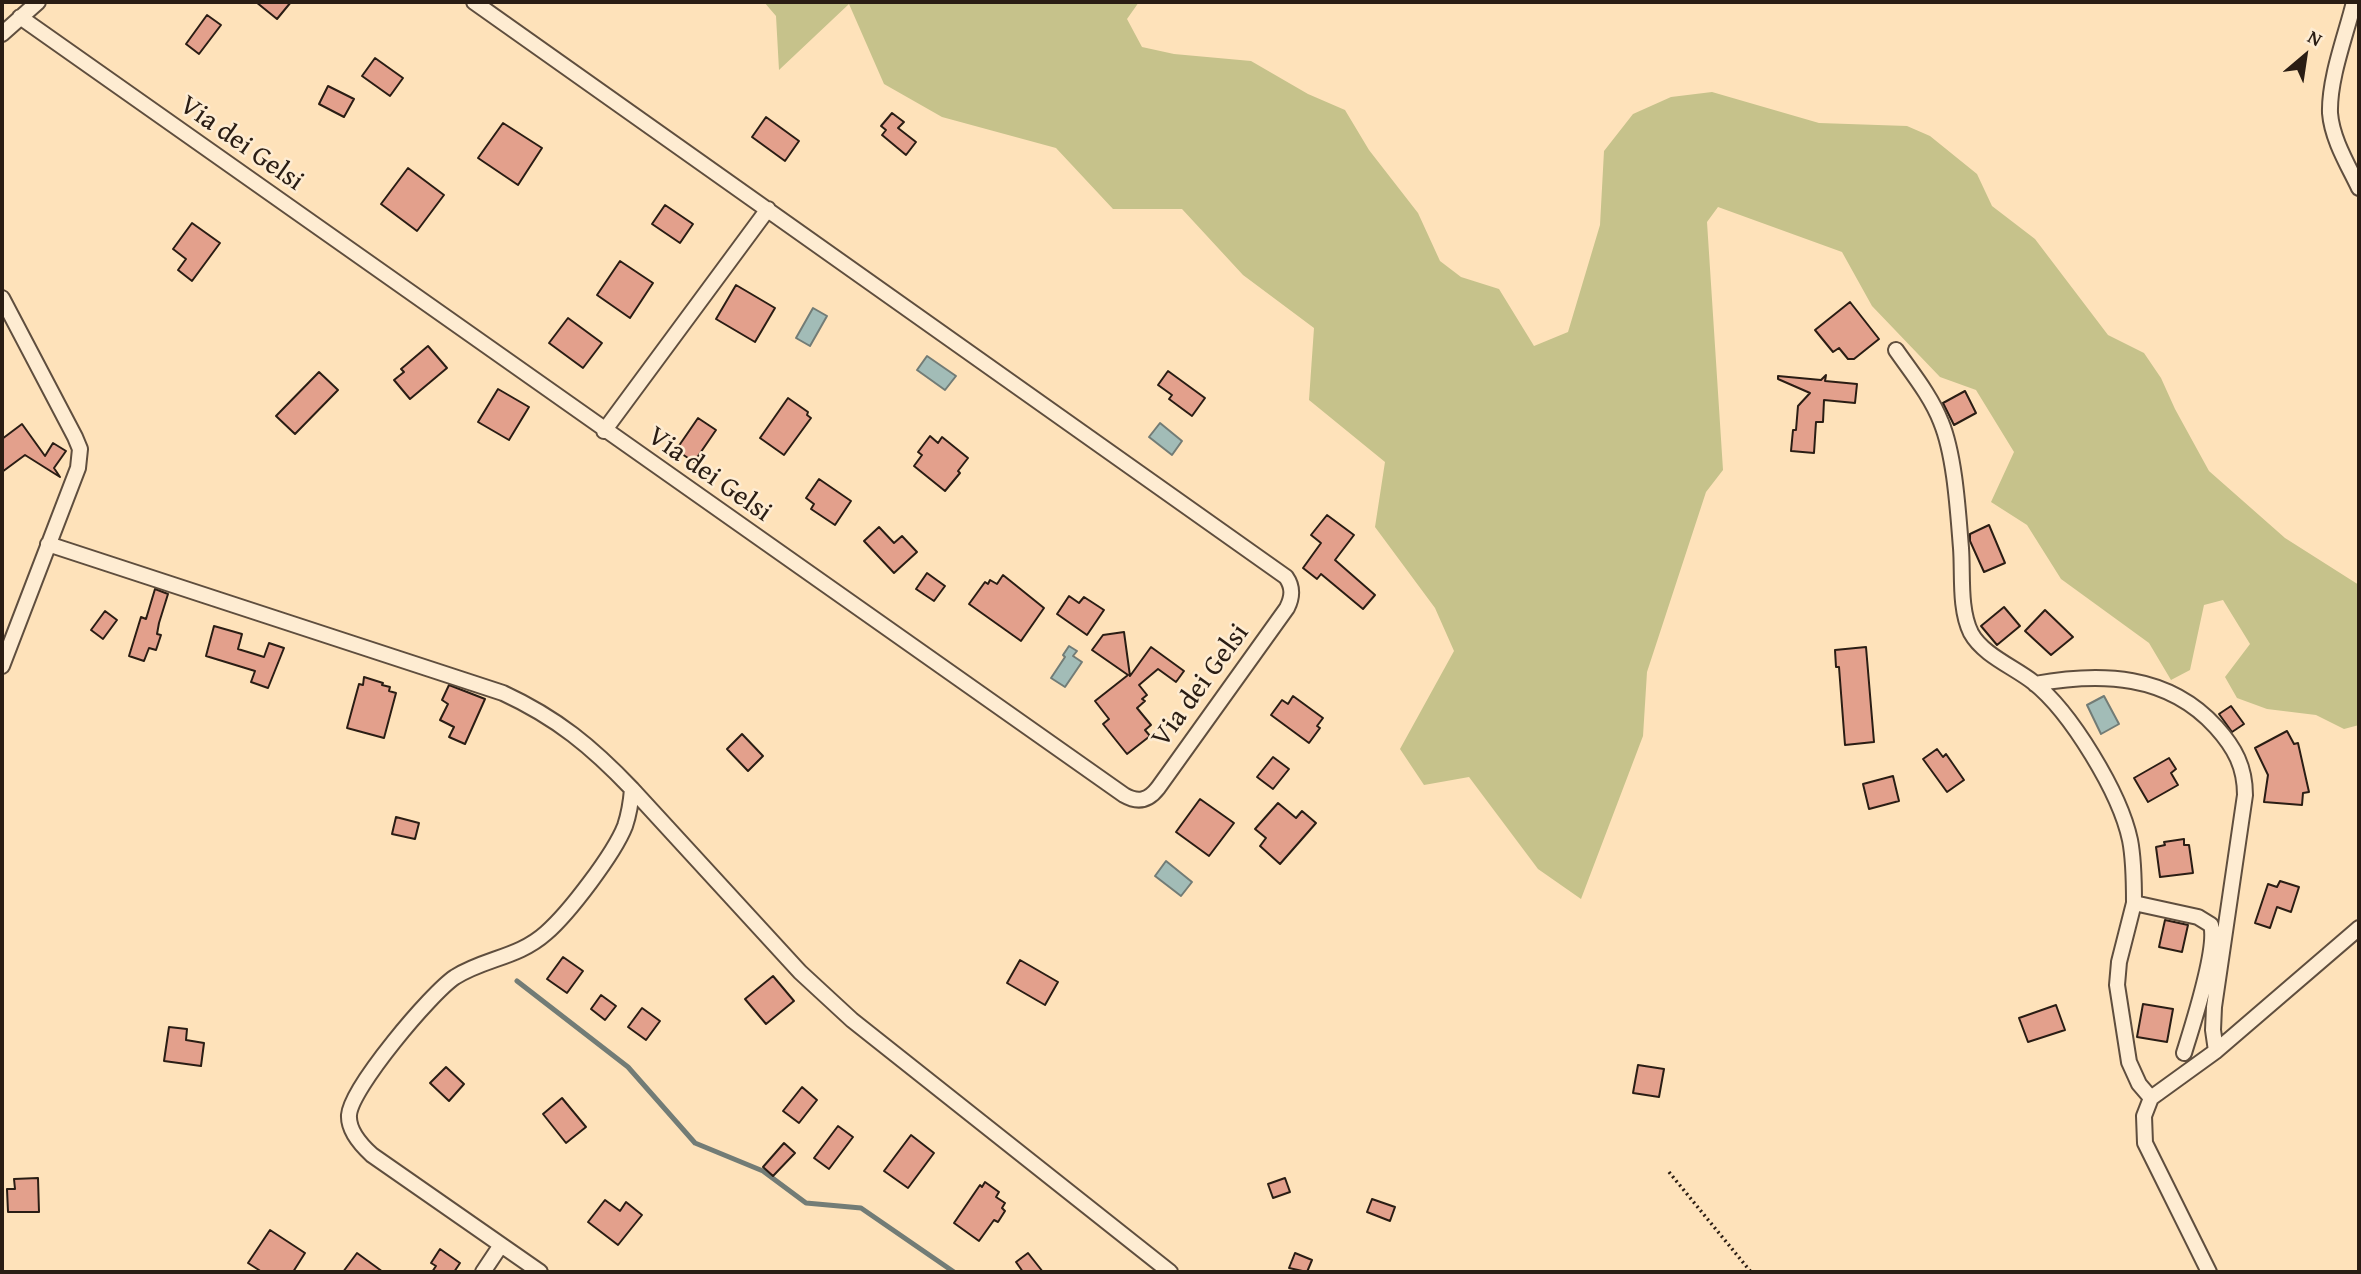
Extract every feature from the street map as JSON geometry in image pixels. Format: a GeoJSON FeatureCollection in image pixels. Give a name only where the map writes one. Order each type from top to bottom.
{"type":"FeatureCollection","features":[{"type":"Feature","properties":{"kind":"street"},"geometry":{"type":"LineString","coordinates":[[2,34],[38,2]]}},
{"type":"Feature","properties":{"kind":"street","name":"Via dei Gelsi"},"geometry":{"type":"LineString","coordinates":[[20,17],[1124,795],[1143,801],[1158,788],[1287,608],[1292,595],[1290,583],[1281,573],[474,2]]}},
{"type":"Feature","properties":{"kind":"street"},"geometry":{"type":"LineString","coordinates":[[2354,2],[2333,86],[2330,113],[2338,145],[2359,188]]}},
{"type":"Feature","properties":{"kind":"street","name":"Via dei Gelsi"},"geometry":{"type":"LineString","coordinates":[[604,431],[768,209]]}},
{"type":"Feature","properties":{"kind":"street"},"geometry":{"type":"LineString","coordinates":[[2,298],[80,449],[78,468],[2,666]]}},
{"type":"Feature","properties":{"kind":"street"},"geometry":{"type":"LineString","coordinates":[[1896,350],[1935,408],[1945,432],[1960,531],[1966,617],[1972,634],[1986,649],[2035,684],[2081,737],[2120,810],[2131,844],[2134,903],[2119,962],[2117,985],[2129,1062],[2139,1084],[2151,1098]]}},
{"type":"Feature","properties":{"kind":"street"},"geometry":{"type":"LineString","coordinates":[[48,544],[503,693],[547,715],[576,735],[606,762],[794,966],[845,1014],[986,1129],[1170,1272]]}},
{"type":"Feature","properties":{"kind":"street"},"geometry":{"type":"LineString","coordinates":[[2035,684],[2098,677],[2160,687],[2199,710],[2223,735],[2238,757],[2244,775],[2245,795],[2214,1014],[2216,1051]]}},
{"type":"Feature","properties":{"kind":"street"},"geometry":{"type":"LineString","coordinates":[[540,1272],[365,1149],[350,1126],[350,1107],[412,1019],[443,986],[464,972],[530,946],[554,926],[616,842],[625,825],[632,789]]}},
{"type":"Feature","properties":{"kind":"street"},"geometry":{"type":"LineString","coordinates":[[2134,903],[2198,917],[2211,925],[2211,950],[2185,1053]]}},
{"type":"Feature","properties":{"kind":"street"},"geometry":{"type":"LineString","coordinates":[[2209,1272],[2145,1143],[2144,1116],[2151,1098],[2216,1051],[2359,928]]}},
{"type":"Feature","properties":{"kind":"street"},"geometry":{"type":"LineString","coordinates":[[483,1272],[501,1245]]}},
{"type":"Feature","properties":{"kind":"path"},"geometry":{"type":"LineString","coordinates":[[1669,1171],[1751,1272]]}},
{"type":"Feature","properties":{"kind":"shaded area"},"geometry":{"type":"Polygon","coordinates":[[[764,2],[1139,2],[1127,19],[1142,47],[1174,54],[1251,61],[1308,94],[1345,110],[1369,150],[1418,213],[1440,261],[1461,277],[1499,289],[1534,346],[1568,332],[1600,225],[1604,151],[1633,114],[1671,97],[1712,92],[1819,123],[1907,126],[1930,136],[1977,174],[1992,206],[2035,239],[2108,335],[2144,353],[2161,378],[2209,471],[2285,538],[2359,585],[2359,725],[2344,729],[2316,715],[2267,709],[2237,698],[2225,677],[2250,644],[2223,600],[2204,605],[2190,670],[2171,680],[2149,643],[2061,579],[2027,525],[1991,502],[2014,452],[1976,390],[1940,377],[1872,306],[1842,252],[1718,207],[1707,222],[1723,470],[1706,492],[1647,672],[1643,736],[1581,899],[1538,869],[1469,777],[1424,785],[1400,749],[1454,651],[1435,608],[1375,527],[1385,462],[1309,400],[1314,328],[1243,275],[1182,209],[1113,209],[1056,148],[942,117],[884,84],[849,4],[779,70],[776,16],[764,2]]]}},
{"type":"Feature","properties":{"kind":"water"},"geometry":{"type":"Polygon","coordinates":[[[813,308],[827,316],[810,346],[796,338],[813,308]]]}},
{"type":"Feature","properties":{"kind":"water"},"geometry":{"type":"Polygon","coordinates":[[[927,356],[956,376],[945,390],[917,370],[927,356]]]}},
{"type":"Feature","properties":{"kind":"water"},"geometry":{"type":"Polygon","coordinates":[[[1160,423],[1182,441],[1172,455],[1149,437],[1160,423]]]}},
{"type":"Feature","properties":{"kind":"water"},"geometry":{"type":"Polygon","coordinates":[[[1069,646],[1077,651],[1073,656],[1082,662],[1065,687],[1051,678],[1069,646]]]}},
{"type":"Feature","properties":{"kind":"water"},"geometry":{"type":"Polygon","coordinates":[[[2104,696],[2119,724],[2101,734],[2087,705],[2104,696]]]}},
{"type":"Feature","properties":{"kind":"water"},"geometry":{"type":"Polygon","coordinates":[[[1166,861],[1192,882],[1181,896],[1155,876],[1166,861]]]}},
{"type":"Feature","properties":{"kind":"building"},"geometry":{"type":"Polygon","coordinates":[[[256,2],[291,2],[277,19],[256,2]]]}},
{"type":"Feature","properties":{"kind":"building"},"geometry":{"type":"Polygon","coordinates":[[[207,15],[221,25],[199,54],[186,44],[207,15]]]}},
{"type":"Feature","properties":{"kind":"building"},"geometry":{"type":"Polygon","coordinates":[[[375,58],[403,78],[390,96],[362,76],[375,58]]]}},
{"type":"Feature","properties":{"kind":"building"},"geometry":{"type":"Polygon","coordinates":[[[328,86],[354,99],[344,117],[319,104],[328,86]]]}},
{"type":"Feature","properties":{"kind":"building"},"geometry":{"type":"Polygon","coordinates":[[[892,113],[904,122],[898,128],[916,142],[906,155],[882,135],[886,130],[881,126],[892,113]]]}},
{"type":"Feature","properties":{"kind":"building"},"geometry":{"type":"Polygon","coordinates":[[[766,117],[799,141],[785,161],[752,137],[766,117]]]}},
{"type":"Feature","properties":{"kind":"building"},"geometry":{"type":"Polygon","coordinates":[[[503,123],[542,148],[518,185],[478,158],[503,123]]]}},
{"type":"Feature","properties":{"kind":"building"},"geometry":{"type":"Polygon","coordinates":[[[408,168],[444,195],[417,231],[381,204],[408,168]]]}},
{"type":"Feature","properties":{"kind":"building"},"geometry":{"type":"Polygon","coordinates":[[[665,205],[693,224],[680,243],[652,224],[665,205]]]}},
{"type":"Feature","properties":{"kind":"building"},"geometry":{"type":"Polygon","coordinates":[[[192,223],[220,243],[192,281],[178,270],[186,259],[173,249],[192,223]]]}},
{"type":"Feature","properties":{"kind":"building"},"geometry":{"type":"Polygon","coordinates":[[[620,261],[653,283],[630,318],[597,295],[620,261]]]}},
{"type":"Feature","properties":{"kind":"building"},"geometry":{"type":"Polygon","coordinates":[[[736,285],[775,308],[755,342],[716,319],[736,285]]]}},
{"type":"Feature","properties":{"kind":"building"},"geometry":{"type":"Polygon","coordinates":[[[1850,302],[1879,339],[1854,359],[1848,359],[1839,348],[1833,352],[1815,330],[1850,302]]]}},
{"type":"Feature","properties":{"kind":"building"},"geometry":{"type":"Polygon","coordinates":[[[568,318],[602,343],[583,368],[549,343],[568,318]]]}},
{"type":"Feature","properties":{"kind":"building"},"geometry":{"type":"Polygon","coordinates":[[[428,346],[447,368],[410,399],[394,380],[404,372],[401,369],[428,346]]]}},
{"type":"Feature","properties":{"kind":"building"},"geometry":{"type":"Polygon","coordinates":[[[1168,371],[1205,398],[1192,416],[1169,399],[1172,395],[1158,385],[1168,371]]]}},
{"type":"Feature","properties":{"kind":"building"},"geometry":{"type":"Polygon","coordinates":[[[319,372],[338,390],[295,434],[276,416],[319,372]]]}},
{"type":"Feature","properties":{"kind":"building"},"geometry":{"type":"Polygon","coordinates":[[[1826,375],[1825,381],[1857,384],[1855,403],[1824,400],[1823,422],[1816,422],[1814,453],[1791,451],[1798,406],[1810,393],[1778,379],[1778,376],[1821,380],[1826,375]]]}},
{"type":"Feature","properties":{"kind":"building"},"geometry":{"type":"Polygon","coordinates":[[[498,389],[529,407],[509,440],[478,422],[498,389]]]}},
{"type":"Feature","properties":{"kind":"building"},"geometry":{"type":"Polygon","coordinates":[[[1965,391],[1976,413],[1954,425],[1943,403],[1965,391]]]}},
{"type":"Feature","properties":{"kind":"building"},"geometry":{"type":"Polygon","coordinates":[[[788,398],[808,412],[807,415],[811,418],[784,455],[760,438],[788,398]]]}},
{"type":"Feature","properties":{"kind":"building"},"geometry":{"type":"Polygon","coordinates":[[[698,418],[716,430],[694,462],[676,450],[698,418]]]}},
{"type":"Feature","properties":{"kind":"building"},"geometry":{"type":"Polygon","coordinates":[[[22,424],[45,456],[53,443],[66,451],[54,468],[60,477],[25,455],[2,472],[2,439],[22,424]]]}},
{"type":"Feature","properties":{"kind":"building"},"geometry":{"type":"Polygon","coordinates":[[[930,436],[938,443],[942,437],[968,458],[945,491],[914,466],[922,455],[918,452],[930,436]]]}},
{"type":"Feature","properties":{"kind":"building"},"geometry":{"type":"Polygon","coordinates":[[[819,479],[851,501],[835,525],[811,509],[814,504],[806,498],[819,479]]]}},
{"type":"Feature","properties":{"kind":"building"},"geometry":{"type":"Polygon","coordinates":[[[1327,515],[1354,535],[1335,560],[1375,595],[1363,609],[1321,574],[1317,579],[1303,568],[1321,543],[1311,535],[1327,515]]]}},
{"type":"Feature","properties":{"kind":"building"},"geometry":{"type":"Polygon","coordinates":[[[1989,525],[2005,563],[1984,572],[1970,541],[1970,534],[1989,525]]]}},
{"type":"Feature","properties":{"kind":"building"},"geometry":{"type":"Polygon","coordinates":[[[879,527],[894,543],[902,536],[917,552],[894,573],[864,541],[879,527]]]}},
{"type":"Feature","properties":{"kind":"building"},"geometry":{"type":"Polygon","coordinates":[[[927,573],[945,586],[934,601],[916,589],[927,573]]]}},
{"type":"Feature","properties":{"kind":"building"},"geometry":{"type":"Polygon","coordinates":[[[1003,575],[1044,608],[1021,641],[969,604],[985,582],[988,584],[990,580],[997,584],[1003,575]]]}},
{"type":"Feature","properties":{"kind":"building"},"geometry":{"type":"Polygon","coordinates":[[[155,589],[168,594],[159,623],[157,634],[161,635],[156,650],[149,648],[144,661],[129,656],[141,617],[146,619],[155,589]]]}},
{"type":"Feature","properties":{"kind":"building"},"geometry":{"type":"Polygon","coordinates":[[[1069,596],[1079,603],[1084,597],[1104,610],[1087,635],[1057,614],[1069,596]]]}},
{"type":"Feature","properties":{"kind":"building"},"geometry":{"type":"Polygon","coordinates":[[[2004,607],[2020,626],[1997,645],[1981,626],[2004,607]]]}},
{"type":"Feature","properties":{"kind":"building"},"geometry":{"type":"Polygon","coordinates":[[[2045,610],[2073,637],[2051,655],[2025,631],[2045,610]]]}},
{"type":"Feature","properties":{"kind":"building"},"geometry":{"type":"Polygon","coordinates":[[[105,611],[117,620],[103,639],[91,630],[105,611]]]}},
{"type":"Feature","properties":{"kind":"building"},"geometry":{"type":"Polygon","coordinates":[[[214,626],[242,634],[238,649],[264,657],[269,643],[284,648],[268,688],[251,682],[255,671],[206,656],[214,626]]]}},
{"type":"Feature","properties":{"kind":"building"},"geometry":{"type":"Polygon","coordinates":[[[1124,632],[1130,676],[1151,647],[1184,671],[1176,682],[1158,669],[1139,685],[1147,695],[1137,708],[1151,725],[1145,730],[1150,736],[1127,754],[1103,724],[1109,719],[1095,701],[1128,675],[1092,650],[1103,635],[1124,632]]]}},
{"type":"Feature","properties":{"kind":"building"},"geometry":{"type":"Polygon","coordinates":[[[1866,647],[1874,742],[1845,745],[1839,667],[1836,667],[1835,650],[1866,647]]]}},
{"type":"Feature","properties":{"kind":"building"},"geometry":{"type":"Polygon","coordinates":[[[364,677],[383,683],[382,685],[390,687],[389,691],[396,693],[384,738],[347,728],[359,684],[363,685],[364,677]]]}},
{"type":"Feature","properties":{"kind":"building"},"geometry":{"type":"Polygon","coordinates":[[[449,685],[485,699],[465,744],[449,737],[454,727],[440,720],[448,704],[442,700],[449,685]]]}},
{"type":"Feature","properties":{"kind":"building"},"geometry":{"type":"Polygon","coordinates":[[[1293,696],[1323,718],[1317,726],[1320,728],[1309,743],[1271,715],[1282,700],[1288,704],[1293,696]]]}},
{"type":"Feature","properties":{"kind":"building"},"geometry":{"type":"Polygon","coordinates":[[[2231,706],[2244,724],[2232,732],[2219,714],[2231,706]]]}},
{"type":"Feature","properties":{"kind":"building"},"geometry":{"type":"Polygon","coordinates":[[[2287,731],[2294,744],[2298,743],[2309,792],[2303,793],[2302,805],[2264,802],[2268,775],[2255,748],[2287,731]]]}},
{"type":"Feature","properties":{"kind":"building"},"geometry":{"type":"Polygon","coordinates":[[[742,734],[763,756],[748,771],[727,749],[742,734]]]}},
{"type":"Feature","properties":{"kind":"building"},"geometry":{"type":"Polygon","coordinates":[[[1937,749],[1943,757],[1946,754],[1964,780],[1947,792],[1923,759],[1937,749]]]}},
{"type":"Feature","properties":{"kind":"building"},"geometry":{"type":"Polygon","coordinates":[[[1273,757],[1289,769],[1273,789],[1257,777],[1273,757]]]}},
{"type":"Feature","properties":{"kind":"building"},"geometry":{"type":"Polygon","coordinates":[[[2169,758],[2176,769],[2171,773],[2178,785],[2148,802],[2134,778],[2169,758]]]}},
{"type":"Feature","properties":{"kind":"building"},"geometry":{"type":"Polygon","coordinates":[[[1893,776],[1899,801],[1869,809],[1863,784],[1893,776]]]}},
{"type":"Feature","properties":{"kind":"building"},"geometry":{"type":"Polygon","coordinates":[[[1200,799],[1234,823],[1209,856],[1176,832],[1200,799]]]}},
{"type":"Feature","properties":{"kind":"building"},"geometry":{"type":"Polygon","coordinates":[[[1278,803],[1296,818],[1302,811],[1316,823],[1280,864],[1260,846],[1266,838],[1255,829],[1278,803]]]}},
{"type":"Feature","properties":{"kind":"building"},"geometry":{"type":"Polygon","coordinates":[[[396,817],[419,823],[415,839],[392,834],[396,817]]]}},
{"type":"Feature","properties":{"kind":"building"},"geometry":{"type":"Polygon","coordinates":[[[2184,839],[2184,845],[2189,845],[2193,873],[2160,877],[2156,847],[2165,845],[2164,842],[2184,839]]]}},
{"type":"Feature","properties":{"kind":"building"},"geometry":{"type":"Polygon","coordinates":[[[2280,881],[2299,887],[2291,912],[2277,907],[2270,928],[2255,923],[2268,884],[2277,887],[2280,881]]]}},
{"type":"Feature","properties":{"kind":"building"},"geometry":{"type":"Polygon","coordinates":[[[2165,920],[2188,925],[2182,952],[2159,947],[2165,920]]]}},
{"type":"Feature","properties":{"kind":"building"},"geometry":{"type":"Polygon","coordinates":[[[563,957],[583,971],[567,993],[547,979],[563,957]]]}},
{"type":"Feature","properties":{"kind":"building"},"geometry":{"type":"Polygon","coordinates":[[[1020,960],[1058,982],[1045,1005],[1007,983],[1020,960]]]}},
{"type":"Feature","properties":{"kind":"building"},"geometry":{"type":"Polygon","coordinates":[[[773,976],[794,1001],[766,1024],[745,999],[773,976]]]}},
{"type":"Feature","properties":{"kind":"building"},"geometry":{"type":"Polygon","coordinates":[[[601,995],[616,1006],[605,1020],[591,1009],[601,995]]]}},
{"type":"Feature","properties":{"kind":"building"},"geometry":{"type":"Polygon","coordinates":[[[2143,1004],[2173,1009],[2167,1042],[2137,1037],[2143,1004]]]}},
{"type":"Feature","properties":{"kind":"building"},"geometry":{"type":"Polygon","coordinates":[[[2056,1005],[2065,1030],[2028,1042],[2019,1018],[2056,1005]]]}},
{"type":"Feature","properties":{"kind":"building"},"geometry":{"type":"Polygon","coordinates":[[[642,1008],[660,1021],[646,1040],[628,1027],[642,1008]]]}},
{"type":"Feature","properties":{"kind":"building"},"geometry":{"type":"Polygon","coordinates":[[[169,1027],[187,1029],[186,1040],[204,1043],[201,1066],[164,1061],[169,1027]]]}},
{"type":"Feature","properties":{"kind":"building"},"geometry":{"type":"Polygon","coordinates":[[[1638,1065],[1664,1069],[1659,1097],[1633,1093],[1638,1065]]]}},
{"type":"Feature","properties":{"kind":"building"},"geometry":{"type":"Polygon","coordinates":[[[446,1067],[464,1084],[449,1101],[430,1083],[446,1067]]]}},
{"type":"Feature","properties":{"kind":"building"},"geometry":{"type":"Polygon","coordinates":[[[802,1087],[817,1100],[799,1123],[783,1111],[802,1087]]]}},
{"type":"Feature","properties":{"kind":"building"},"geometry":{"type":"Polygon","coordinates":[[[562,1098],[586,1127],[566,1143],[543,1114],[562,1098]]]}},
{"type":"Feature","properties":{"kind":"building"},"geometry":{"type":"Polygon","coordinates":[[[838,1126],[853,1137],[829,1169],[814,1158],[838,1126]]]}},
{"type":"Feature","properties":{"kind":"building"},"geometry":{"type":"Polygon","coordinates":[[[911,1135],[934,1153],[908,1188],[884,1171],[911,1135]]]}},
{"type":"Feature","properties":{"kind":"building"},"geometry":{"type":"Polygon","coordinates":[[[784,1143],[795,1153],[773,1176],[763,1167],[784,1143]]]}},
{"type":"Feature","properties":{"kind":"building"},"geometry":{"type":"Polygon","coordinates":[[[38,1178],[39,1212],[8,1212],[7,1189],[15,1189],[14,1179],[38,1178]]]}},
{"type":"Feature","properties":{"kind":"building"},"geometry":{"type":"Polygon","coordinates":[[[1285,1178],[1290,1192],[1273,1198],[1268,1184],[1285,1178]]]}},
{"type":"Feature","properties":{"kind":"building"},"geometry":{"type":"Polygon","coordinates":[[[985,1182],[999,1192],[996,1197],[1005,1203],[1002,1208],[1005,1211],[998,1222],[994,1220],[979,1241],[954,1223],[980,1185],[982,1187],[985,1182]]]}},
{"type":"Feature","properties":{"kind":"building"},"geometry":{"type":"Polygon","coordinates":[[[1372,1199],[1395,1207],[1390,1221],[1367,1212],[1372,1199]]]}},
{"type":"Feature","properties":{"kind":"building"},"geometry":{"type":"Polygon","coordinates":[[[605,1200],[620,1211],[626,1202],[642,1215],[618,1245],[588,1222],[605,1200]]]}},
{"type":"Feature","properties":{"kind":"building"},"geometry":{"type":"Polygon","coordinates":[[[270,1230],[305,1253],[293,1272],[262,1272],[248,1263],[270,1230]]]}},
{"type":"Feature","properties":{"kind":"building"},"geometry":{"type":"Polygon","coordinates":[[[440,1249],[460,1263],[454,1272],[432,1272],[436,1266],[431,1263],[440,1249]]]}},
{"type":"Feature","properties":{"kind":"building"},"geometry":{"type":"Polygon","coordinates":[[[357,1253],[383,1272],[343,1272],[357,1253]]]}},
{"type":"Feature","properties":{"kind":"building"},"geometry":{"type":"Polygon","coordinates":[[[1028,1253],[1043,1272],[1023,1272],[1016,1262],[1028,1253]]]}},
{"type":"Feature","properties":{"kind":"building"},"geometry":{"type":"Polygon","coordinates":[[[1295,1253],[1312,1260],[1307,1272],[1289,1268],[1295,1253]]]}},
{"type":"Feature","properties":{"kind":"waterway"},"geometry":{"type":"LineString","coordinates":[[517,981],[628,1067],[695,1143],[763,1171],[806,1203],[861,1208],[954,1272]]}}]}
